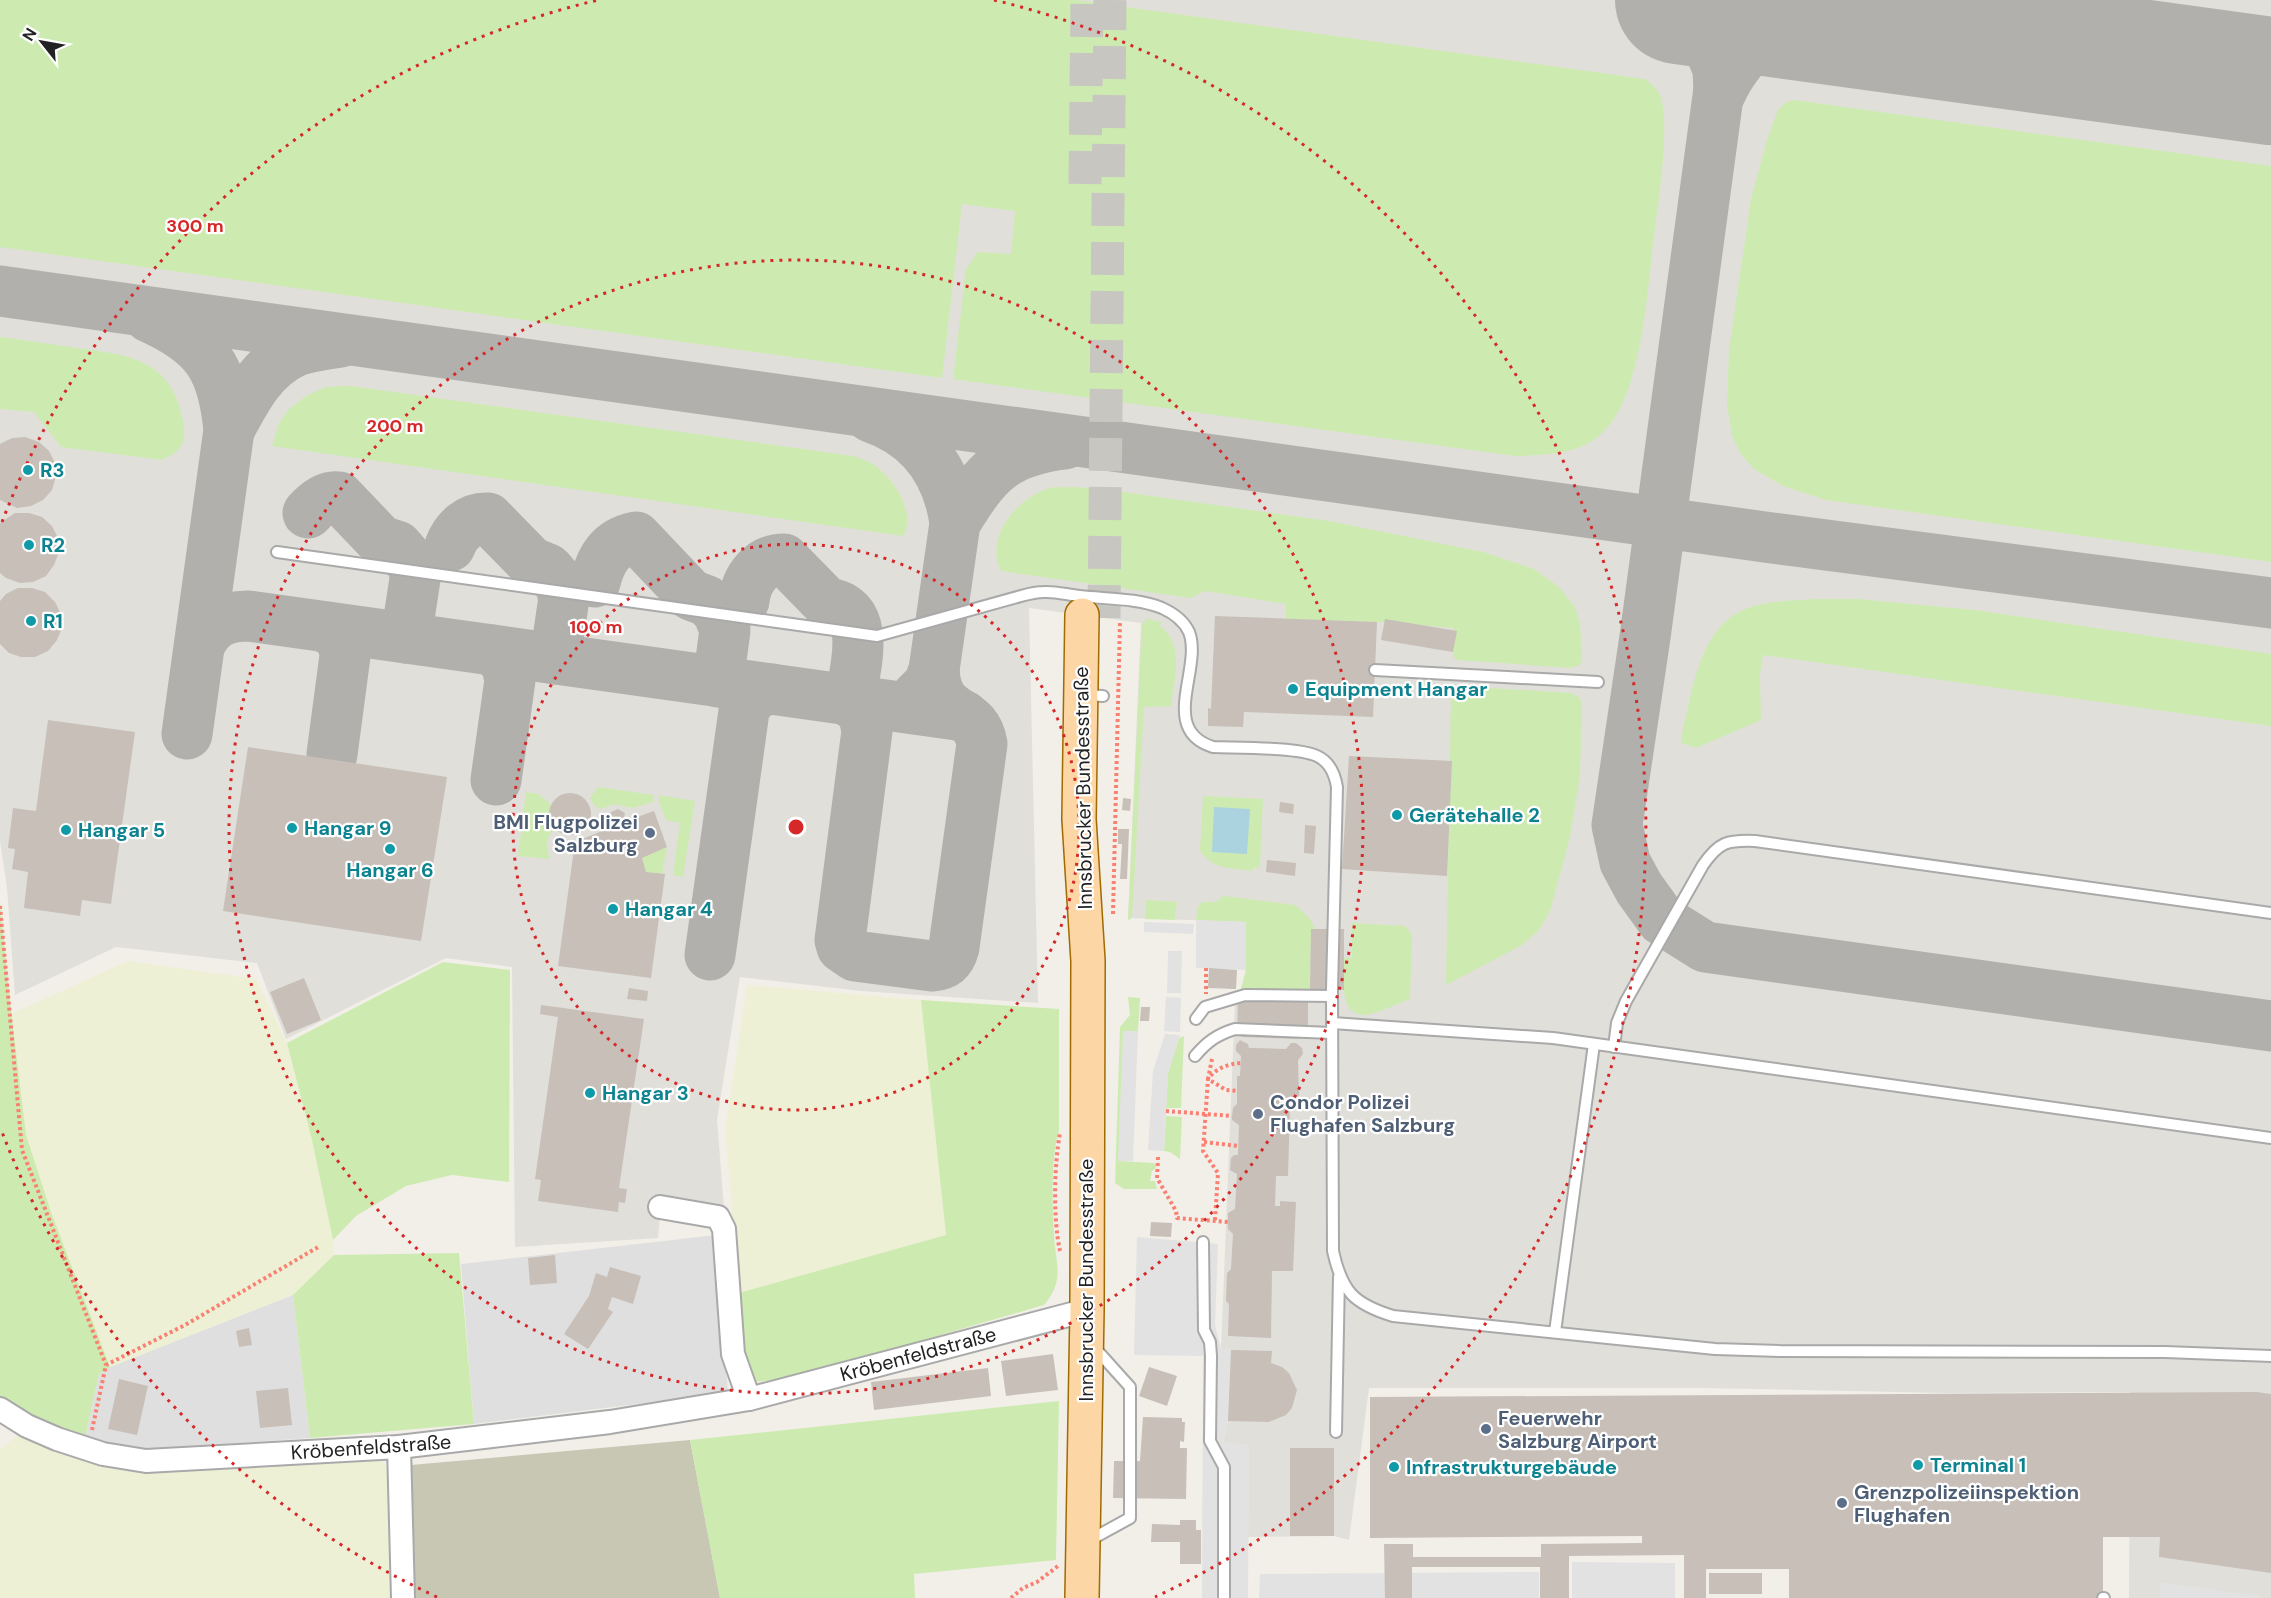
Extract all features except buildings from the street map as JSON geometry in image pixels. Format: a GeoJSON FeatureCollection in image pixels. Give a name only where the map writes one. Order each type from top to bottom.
{"type":"FeatureCollection","features":[{"type":"Feature","properties":{"kind":"main road","name":"Innsbrucker Bundesstraße"},"geometry":{"type":"LineString","coordinates":[[1082,1598],[1071,1554],[1086,1324],[1088,961],[1080,819],[1102,618]]}},
{"type":"Feature","properties":{"kind":"street"},"geometry":{"type":"LineString","coordinates":[[660,1207],[718,1217],[724,1229],[733,1354],[749,1399]]}},
{"type":"Feature","properties":{"kind":"street","name":"Kröbenfeldstraße"},"geometry":{"type":"LineString","coordinates":[[0,1409],[27,1426],[57,1439],[103,1454],[146,1461],[399,1447],[610,1422],[749,1399],[1086,1324]]}},
{"type":"Feature","properties":{"kind":"street"},"geometry":{"type":"LineString","coordinates":[[399,1447],[403,1598]]}},
{"type":"Feature","properties":{"kind":"lane"},"geometry":{"type":"LineString","coordinates":[[277,552],[877,636],[1021,596],[1044,592],[1143,604],[1161,608],[1178,617],[1189,632],[1191,650],[1185,721],[1194,738],[1212,747],[1301,752],[1318,756],[1330,766],[1335,776],[1337,787],[1332,1028],[1333,1251],[1339,1277],[1336,1432]]}},
{"type":"Feature","properties":{"kind":"lane"},"geometry":{"type":"LineString","coordinates":[[1375,670],[1598,682]]}},
{"type":"Feature","properties":{"kind":"lane"},"geometry":{"type":"LineString","coordinates":[[1614,1047],[1617,1023],[1626,1001],[1703,865],[1716,848],[1733,840],[1755,841],[2271,913]]}},
{"type":"Feature","properties":{"kind":"lane"},"geometry":{"type":"LineString","coordinates":[[1196,1019],[1205,1007],[1245,995],[1332,996]]}},
{"type":"Feature","properties":{"kind":"lane"},"geometry":{"type":"LineString","coordinates":[[1195,1056],[1208,1040],[1235,1029],[1332,1028],[1553,1038],[2271,1138]]}},
{"type":"Feature","properties":{"kind":"lane"},"geometry":{"type":"LineString","coordinates":[[1555,1332],[1594,1044]]}},
{"type":"Feature","properties":{"kind":"lane"},"geometry":{"type":"LineString","coordinates":[[1203,1242],[1204,1330],[1210,1342],[1211,1356],[1210,1441],[1224,1467],[1224,1598]]}},
{"type":"Feature","properties":{"kind":"lane"},"geometry":{"type":"LineString","coordinates":[[1339,1277],[1352,1295],[1370,1309],[1393,1316],[1715,1349],[2165,1352],[2271,1356]]}},
{"type":"Feature","properties":{"kind":"lane"},"geometry":{"type":"LineString","coordinates":[[1071,1554],[1130,1518],[1130,1387],[1086,1324]]}},
{"type":"Feature","properties":{"kind":"path"},"geometry":{"type":"LineString","coordinates":[[1102,618],[1113,923]]}},
{"type":"Feature","properties":{"kind":"path"},"geometry":{"type":"LineString","coordinates":[[0,906],[22,1150],[106,1365],[88,1449]]}},
{"type":"Feature","properties":{"kind":"path"},"geometry":{"type":"LineString","coordinates":[[1215,1220],[1218,1173],[1203,1151],[1208,1079],[1221,1067],[1241,1063]]}},
{"type":"Feature","properties":{"kind":"path"},"geometry":{"type":"LineString","coordinates":[[1166,1111],[1232,1116]]}},
{"type":"Feature","properties":{"kind":"path"},"geometry":{"type":"LineString","coordinates":[[1204,1142],[1238,1146]]}},
{"type":"Feature","properties":{"kind":"path"},"geometry":{"type":"LineString","coordinates":[[1158,1157],[1158,1178],[1176,1211],[1177,1218],[1228,1222]]}},
{"type":"Feature","properties":{"kind":"path"},"geometry":{"type":"LineString","coordinates":[[106,1365],[185,1325],[320,1246]]}},
{"type":"Feature","properties":{"kind":"path"},"geometry":{"type":"LineString","coordinates":[[1011,1598],[1071,1554]]}},
{"type":"Feature","properties":{"kind":"shaded area"},"geometry":{"type":"Polygon","coordinates":[[[0,0],[2271,0],[2271,1598],[2129,1598],[2130,1392],[1946,1393],[1701,1388],[1369,1388],[1349,1540],[1334,1536],[1248,1537],[1249,1445],[1223,1443],[1228,1421],[1231,1350],[1221,1349],[1235,1002],[1246,970],[1246,922],[1132,918],[1128,920],[1141,623],[1029,608],[1038,1003],[861,991],[740,977],[717,1120],[724,1208],[662,1195],[658,1238],[515,1247],[512,967],[446,958],[286,1039],[257,963],[116,947],[15,995],[7,888],[0,841],[0,0]]]}},
{"type":"Feature","properties":{"kind":"shaded area"},"geometry":{"type":"Polygon","coordinates":[[[1196,920],[1246,922],[1246,970],[1196,968],[1196,920]]]}},
{"type":"Feature","properties":{"kind":"shaded area"},"geometry":{"type":"Polygon","coordinates":[[[1144,922],[1194,924],[1193,934],[1144,932],[1144,922]]]}},
{"type":"Feature","properties":{"kind":"shaded area"},"geometry":{"type":"Polygon","coordinates":[[[1168,951],[1182,951],[1181,993],[1167,993],[1168,951]]]}},
{"type":"Feature","properties":{"kind":"shaded area"},"geometry":{"type":"Polygon","coordinates":[[[128,961],[256,979],[287,1043],[312,1140],[333,1240],[334,1255],[293,1295],[110,1367],[51,1212],[26,1135],[11,1014],[128,961]]]}},
{"type":"Feature","properties":{"kind":"shaded area"},"geometry":{"type":"Polygon","coordinates":[[[747,985],[921,1000],[946,1235],[735,1294],[732,1209],[725,1130],[747,985]]]}},
{"type":"Feature","properties":{"kind":"shaded area"},"geometry":{"type":"Polygon","coordinates":[[[1166,997],[1181,998],[1180,1032],[1164,1031],[1166,997]]]}},
{"type":"Feature","properties":{"kind":"shaded area"},"geometry":{"type":"Polygon","coordinates":[[[1123,1031],[1138,1031],[1133,1161],[1118,1161],[1123,1031]]]}},
{"type":"Feature","properties":{"kind":"shaded area"},"geometry":{"type":"Polygon","coordinates":[[[1165,1034],[1180,1035],[1168,1073],[1164,1151],[1148,1150],[1153,1071],[1165,1034]]]}},
{"type":"Feature","properties":{"kind":"shaded area"},"geometry":{"type":"Polygon","coordinates":[[[716,1235],[728,1393],[474,1424],[461,1264],[716,1235]]]}},
{"type":"Feature","properties":{"kind":"shaded area"},"geometry":{"type":"Polygon","coordinates":[[[1137,1237],[1218,1244],[1215,1325],[1221,1348],[1231,1350],[1228,1421],[1223,1442],[1249,1445],[1248,1598],[1202,1598],[1203,1356],[1134,1355],[1137,1237]]]}},
{"type":"Feature","properties":{"kind":"shaded area"},"geometry":{"type":"Polygon","coordinates":[[[293,1295],[310,1438],[146,1450],[85,1438],[99,1374],[110,1367],[293,1295]]]}},
{"type":"Feature","properties":{"kind":"shaded area"},"geometry":{"type":"Polygon","coordinates":[[[19,1434],[62,1451],[365,1456],[383,1461],[393,1482],[395,1598],[0,1598],[0,1449],[19,1434]]]}},
{"type":"Feature","properties":{"kind":"shaded area"},"geometry":{"type":"Polygon","coordinates":[[[690,1440],[720,1598],[413,1598],[411,1465],[690,1440]]]}},
{"type":"Feature","properties":{"kind":"shaded area"},"geometry":{"type":"Polygon","coordinates":[[[1572,1562],[1675,1563],[1675,1598],[1572,1598],[1572,1562]]]}},
{"type":"Feature","properties":{"kind":"shaded area"},"geometry":{"type":"Polygon","coordinates":[[[1539,1572],[1539,1598],[1259,1598],[1260,1574],[1539,1572]]]}},
{"type":"Feature","properties":{"kind":"shaded area"},"geometry":{"type":"Polygon","coordinates":[[[2159,1582],[2260,1596],[2260,1598],[2161,1598],[2159,1582]]]}},
{"type":"Feature","properties":{"kind":"green space"},"geometry":{"type":"Polygon","coordinates":[[[0,0],[1076,0],[1645,79],[1660,95],[1663,108],[1664,144],[1643,329],[1635,366],[1623,403],[1604,431],[1585,445],[1574,449],[1515,456],[953,379],[966,269],[978,252],[1011,254],[1015,211],[962,204],[942,378],[0,247],[0,0]]]}},
{"type":"Feature","properties":{"kind":"green space"},"geometry":{"type":"Polygon","coordinates":[[[1794,100],[2271,166],[2271,562],[1826,500],[1783,486],[1754,469],[1741,454],[1732,436],[1727,404],[1729,350],[1751,199],[1767,140],[1778,110],[1785,103],[1794,100]]]}},
{"type":"Feature","properties":{"kind":"green space"},"geometry":{"type":"Polygon","coordinates":[[[0,337],[114,354],[145,364],[169,384],[177,400],[184,429],[183,441],[178,450],[162,460],[61,447],[34,412],[0,409],[0,337]]]}},
{"type":"Feature","properties":{"kind":"green space"},"geometry":{"type":"Polygon","coordinates":[[[351,386],[853,456],[871,463],[894,485],[905,505],[907,526],[903,536],[272,446],[279,423],[289,409],[306,396],[326,387],[351,386]]]}},
{"type":"Feature","properties":{"kind":"green space"},"geometry":{"type":"Polygon","coordinates":[[[1056,487],[1095,488],[1329,521],[1483,552],[1534,569],[1559,587],[1575,607],[1580,624],[1582,658],[1580,665],[1571,668],[1457,660],[1453,656],[1454,628],[1377,622],[1286,619],[1286,604],[1205,591],[1191,598],[1001,571],[997,559],[997,546],[1000,534],[1014,511],[1035,494],[1056,487]]]}},
{"type":"Feature","properties":{"kind":"green space"},"geometry":{"type":"Polygon","coordinates":[[[1816,599],[1858,599],[1975,610],[2271,654],[2271,726],[1763,655],[1760,674],[1761,720],[1696,748],[1682,743],[1681,738],[1698,668],[1705,650],[1725,622],[1739,612],[1757,605],[1816,599]]]}},
{"type":"Feature","properties":{"kind":"green space"},"geometry":{"type":"Polygon","coordinates":[[[1145,618],[1161,622],[1160,626],[1173,642],[1176,663],[1171,706],[1144,707],[1132,918],[1128,920],[1142,623],[1145,623],[1145,618]]]}},
{"type":"Feature","properties":{"kind":"green space"},"geometry":{"type":"Polygon","coordinates":[[[1459,686],[1571,693],[1580,698],[1582,706],[1580,775],[1570,837],[1550,911],[1539,930],[1522,945],[1446,985],[1451,694],[1459,686]]]}},
{"type":"Feature","properties":{"kind":"green space"},"geometry":{"type":"Polygon","coordinates":[[[598,787],[654,795],[653,802],[633,808],[613,804],[601,809],[595,806],[590,798],[598,787]]]}},
{"type":"Feature","properties":{"kind":"green space"},"geometry":{"type":"Polygon","coordinates":[[[526,792],[538,794],[551,804],[549,817],[555,829],[547,843],[550,859],[518,856],[526,792]]]}},
{"type":"Feature","properties":{"kind":"green space"},"geometry":{"type":"Polygon","coordinates":[[[659,795],[695,801],[683,877],[673,875],[680,823],[666,820],[659,802],[659,795]]]}},
{"type":"Feature","properties":{"kind":"green space"},"geometry":{"type":"Polygon","coordinates":[[[1203,796],[1263,799],[1260,868],[1253,867],[1253,871],[1223,867],[1205,857],[1200,850],[1203,796]]]}},
{"type":"Feature","properties":{"kind":"green space"},"geometry":{"type":"Polygon","coordinates":[[[667,847],[662,874],[646,872],[642,858],[667,847]]]}},
{"type":"Feature","properties":{"kind":"green space"},"geometry":{"type":"Polygon","coordinates":[[[1224,896],[1295,905],[1307,916],[1315,929],[1311,929],[1310,989],[1241,989],[1246,970],[1246,922],[1196,920],[1198,907],[1202,902],[1215,902],[1224,896]]]}},
{"type":"Feature","properties":{"kind":"green space"},"geometry":{"type":"Polygon","coordinates":[[[1146,900],[1177,902],[1175,920],[1145,919],[1146,900]]]}},
{"type":"Feature","properties":{"kind":"green space"},"geometry":{"type":"Polygon","coordinates":[[[0,903],[26,1135],[51,1212],[110,1367],[99,1374],[85,1438],[53,1428],[0,1398],[0,903]]]}},
{"type":"Feature","properties":{"kind":"green space"},"geometry":{"type":"Polygon","coordinates":[[[1352,923],[1405,926],[1412,935],[1410,999],[1364,1015],[1350,1008],[1344,993],[1343,974],[1344,958],[1352,958],[1352,923]]]}},
{"type":"Feature","properties":{"kind":"green space"},"geometry":{"type":"Polygon","coordinates":[[[443,962],[510,970],[509,1182],[452,1175],[406,1186],[356,1216],[333,1240],[312,1140],[287,1043],[443,962]]]}},
{"type":"Feature","properties":{"kind":"green space"},"geometry":{"type":"Polygon","coordinates":[[[1128,997],[1140,998],[1138,1031],[1124,1031],[1119,1161],[1154,1163],[1156,1168],[1152,1171],[1150,1181],[1155,1181],[1157,1189],[1124,1189],[1115,1183],[1120,1027],[1130,1015],[1128,997]]]}},
{"type":"Feature","properties":{"kind":"green space"},"geometry":{"type":"Polygon","coordinates":[[[921,1000],[1059,1009],[1059,1130],[1053,1181],[1053,1222],[1058,1271],[1055,1287],[1044,1305],[793,1378],[754,1382],[745,1369],[735,1294],[946,1235],[921,1000]]]}},
{"type":"Feature","properties":{"kind":"green space"},"geometry":{"type":"Polygon","coordinates":[[[1184,1036],[1181,1108],[1166,1108],[1168,1073],[1179,1038],[1184,1036]]]}},
{"type":"Feature","properties":{"kind":"green space"},"geometry":{"type":"Polygon","coordinates":[[[1166,1116],[1182,1117],[1180,1159],[1164,1151],[1166,1116]]]}},
{"type":"Feature","properties":{"kind":"green space"},"geometry":{"type":"Polygon","coordinates":[[[459,1253],[474,1424],[310,1438],[293,1295],[334,1255],[459,1253]]]}},
{"type":"Feature","properties":{"kind":"green space"},"geometry":{"type":"Polygon","coordinates":[[[1059,1401],[1056,1560],[914,1574],[915,1598],[720,1598],[690,1440],[1059,1401]]]}},
{"type":"Feature","properties":{"kind":"water"},"geometry":{"type":"Polygon","coordinates":[[[1214,807],[1250,809],[1247,854],[1212,852],[1214,807]]]}},
{"type":"Feature","properties":{"kind":"taxiway"},"geometry":{"type":"LineString","coordinates":[[1657,0],[1675,10],[1693,26],[1716,64],[1719,88]]}},
{"type":"Feature","properties":{"kind":"taxiway"},"geometry":{"type":"LineString","coordinates":[[1731,0],[1645,637],[1617,825],[1625,862],[1639,888],[1662,920],[1705,947],[2271,1026]]}},
{"type":"Feature","properties":{"kind":"taxiway"},"geometry":{"type":"LineString","coordinates":[[1720,94],[1737,65],[1756,45],[1780,31],[1811,19]]}},
{"type":"Feature","properties":{"kind":"taxiway"},"geometry":{"type":"LineString","coordinates":[[0,291],[1772,538],[2271,603]]}},
{"type":"Feature","properties":{"kind":"taxiway"},"geometry":{"type":"LineString","coordinates":[[149,317],[185,337],[208,360],[222,390],[229,430],[255,385],[282,358],[299,350],[340,342]]}},
{"type":"Feature","properties":{"kind":"taxiway"},"geometry":{"type":"LineString","coordinates":[[871,417],[889,424],[904,434],[929,457],[946,487],[955,523],[987,477],[999,467],[1026,452],[1065,444]]}},
{"type":"Feature","properties":{"kind":"taxiway"},"geometry":{"type":"LineString","coordinates":[[187,734],[229,430]]}},
{"type":"Feature","properties":{"kind":"taxiway"},"geometry":{"type":"LineString","coordinates":[[308,513],[318,503],[339,497],[381,541],[397,546],[410,561],[415,572],[415,579],[406,638]]}},
{"type":"Feature","properties":{"kind":"taxiway"},"geometry":{"type":"LineString","coordinates":[[450,546],[464,526],[475,520],[488,518],[531,562],[548,569],[559,582],[564,598],[555,659]]}},
{"type":"Feature","properties":{"kind":"taxiway"},"geometry":{"type":"LineString","coordinates":[[916,697],[929,684],[934,670],[955,523]]}},
{"type":"Feature","properties":{"kind":"taxiway"},"geometry":{"type":"LineString","coordinates":[[595,582],[608,552],[627,539],[636,537],[691,595],[707,601],[718,612],[725,630],[718,682]]}},
{"type":"Feature","properties":{"kind":"taxiway"},"geometry":{"type":"LineString","coordinates":[[744,601],[748,585],[756,572],[768,562],[784,559],[827,603],[842,607],[851,616],[856,628],[858,643],[850,701]]}},
{"type":"Feature","properties":{"kind":"taxiway"},"geometry":{"type":"LineString","coordinates":[[200,644],[208,631],[219,622],[232,617],[248,616],[964,716]]}},
{"type":"Feature","properties":{"kind":"taxiway"},"geometry":{"type":"LineString","coordinates":[[325,627],[340,638],[345,656],[332,754]]}},
{"type":"Feature","properties":{"kind":"taxiway"},"geometry":{"type":"LineString","coordinates":[[492,650],[506,662],[510,680],[496,780]]}},
{"type":"Feature","properties":{"kind":"taxiway"},"geometry":{"type":"LineString","coordinates":[[847,700],[863,711],[867,731],[840,940],[842,947],[855,956],[932,966],[944,963],[954,947],[982,744],[972,723],[942,698],[934,670]]}},
{"type":"Feature","properties":{"kind":"taxiway"},"geometry":{"type":"LineString","coordinates":[[710,955],[744,711],[755,696],[772,689]]}},
{"type":"Feature","properties":{"kind":"runway"},"geometry":{"type":"LineString","coordinates":[[1679,0],[2271,81]]}},
{"type":"Feature","properties":{"kind":"tunnel"},"geometry":{"type":"LineString","coordinates":[[1085,184],[1087,0]]}},
{"type":"Feature","properties":{"kind":"tunnel"},"geometry":{"type":"LineString","coordinates":[[1104,618],[1110,0]]}},
{"type":"Feature","properties":{"kind":"place","name":"R3"},"geometry":{"type":"Point","coordinates":[28,470]}},
{"type":"Feature","properties":{"kind":"place","name":"R2"},"geometry":{"type":"Point","coordinates":[29,545]}},
{"type":"Feature","properties":{"kind":"place","name":"R1"},"geometry":{"type":"Point","coordinates":[31,621]}},
{"type":"Feature","properties":{"kind":"place","name":"Equipment Hangar"},"geometry":{"type":"Point","coordinates":[1293,689]}},
{"type":"Feature","properties":{"kind":"place","name":"Gerätehalle 2"},"geometry":{"type":"Point","coordinates":[1397,815]}},
{"type":"Feature","properties":{"kind":"place","name":"Hangar 9"},"geometry":{"type":"Point","coordinates":[292,828]}},
{"type":"Feature","properties":{"kind":"place","name":"Hangar 5"},"geometry":{"type":"Point","coordinates":[66,830]}},
{"type":"Feature","properties":{"kind":"place","name":"BMI Flugpolizei Salzburg"},"geometry":{"type":"Point","coordinates":[650,833]}},
{"type":"Feature","properties":{"kind":"place","name":"Hangar 6"},"geometry":{"type":"Point","coordinates":[390,849]}},
{"type":"Feature","properties":{"kind":"place","name":"Hangar 4"},"geometry":{"type":"Point","coordinates":[613,909]}},
{"type":"Feature","properties":{"kind":"place","name":"Hangar 3"},"geometry":{"type":"Point","coordinates":[590,1093]}},
{"type":"Feature","properties":{"kind":"place","name":"Condor Polizei Flughafen Salzburg"},"geometry":{"type":"Point","coordinates":[1258,1114]}},
{"type":"Feature","properties":{"kind":"place","name":"Feuerwehr Salzburg Airport"},"geometry":{"type":"Point","coordinates":[1486,1429]}},
{"type":"Feature","properties":{"kind":"place","name":"Terminal 1"},"geometry":{"type":"Point","coordinates":[1918,1465]}},
{"type":"Feature","properties":{"kind":"place","name":"Infrastrukturgebäude"},"geometry":{"type":"Point","coordinates":[1394,1467]}},
{"type":"Feature","properties":{"kind":"place","name":"Grenzpolizeiinspektion Flughafen"},"geometry":{"type":"Point","coordinates":[1842,1503]}}]}
